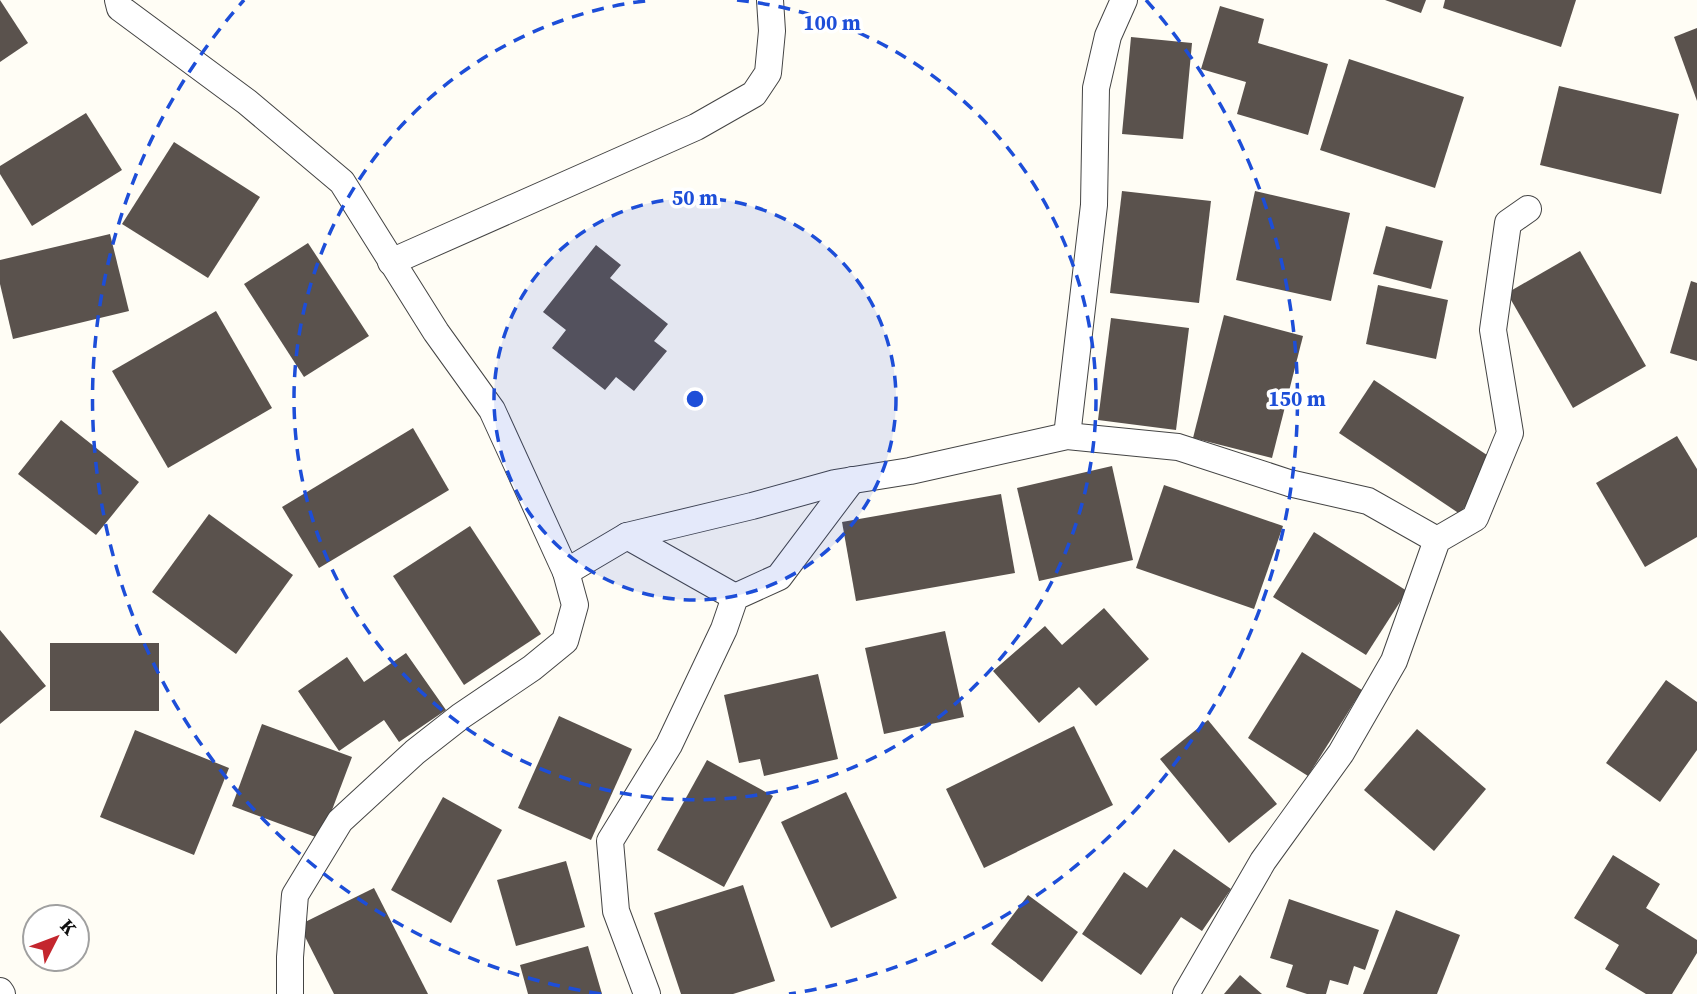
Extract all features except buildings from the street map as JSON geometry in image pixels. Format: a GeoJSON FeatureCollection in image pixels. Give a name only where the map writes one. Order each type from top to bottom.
{"type":"FeatureCollection","features":[{"type":"Feature","properties":{"kind":"street"},"geometry":{"type":"LineString","coordinates":[[118,0],[120,8],[247,102],[342,182],[436,332],[492,410],[566,572],[575,605],[565,641],[415,752],[340,821],[295,895],[290,994]]}},
{"type":"Feature","properties":{"kind":"street"},"geometry":{"type":"LineString","coordinates":[[391,262],[696,127],[754,94],[768,72],[772,31],[770,0]]}},
{"type":"Feature","properties":{"kind":"street"},"geometry":{"type":"LineString","coordinates":[[1068,436],[1094,205],[1096,88],[1108,36],[1124,0]]}},
{"type":"Feature","properties":{"kind":"street"},"geometry":{"type":"LineString","coordinates":[[1186,994],[1263,861],[1341,752],[1394,661],[1437,540],[1475,518],[1510,433],[1493,330],[1508,223],[1528,209]]}},
{"type":"Feature","properties":{"kind":"street"},"geometry":{"type":"LineString","coordinates":[[566,572],[627,536],[852,480],[910,471],[1068,436],[1178,447],[1289,482],[1368,501],[1437,540]]}},
{"type":"Feature","properties":{"kind":"street"},"geometry":{"type":"LineString","coordinates":[[647,994],[616,911],[610,841],[669,746],[735,597],[779,576],[852,480]]}},
{"type":"Feature","properties":{"kind":"street"},"geometry":{"type":"LineString","coordinates":[[627,536],[735,597]]}}]}
